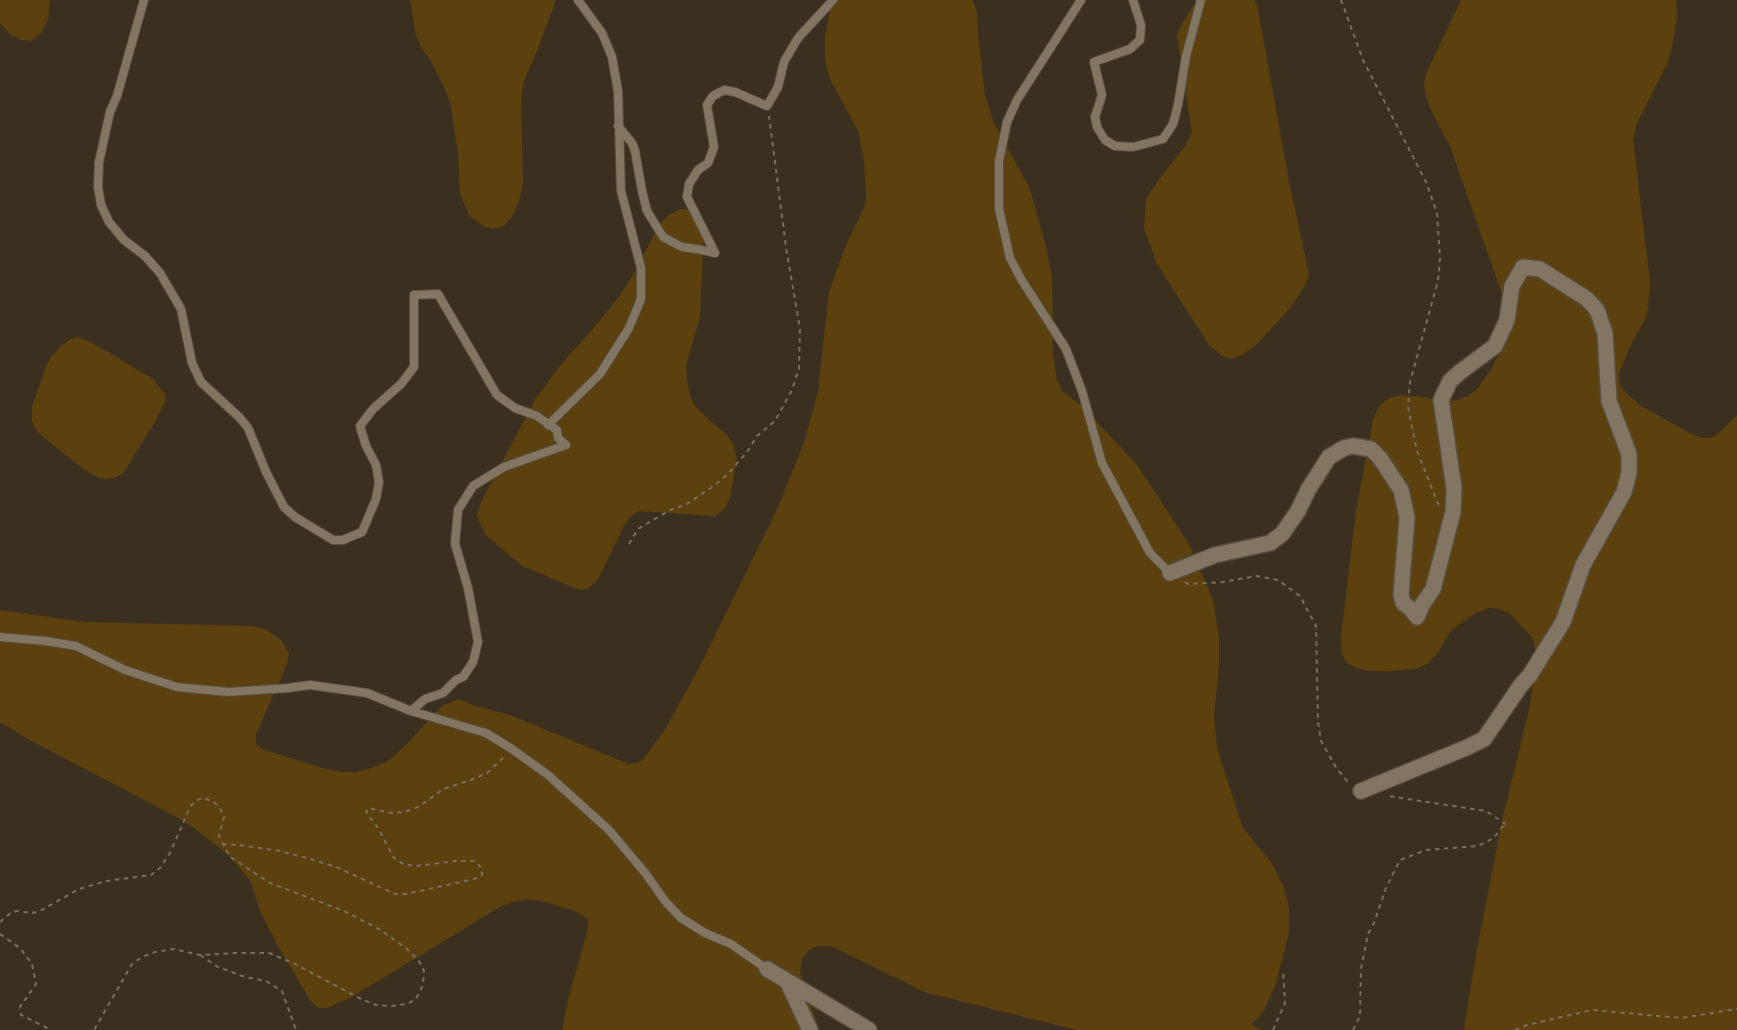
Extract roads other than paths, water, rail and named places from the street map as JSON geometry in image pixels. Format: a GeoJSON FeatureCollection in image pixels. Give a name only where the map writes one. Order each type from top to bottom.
{"type":"FeatureCollection","features":[{"type":"Feature","properties":{"kind":"street"},"geometry":{"type":"LineString","coordinates":[[1170,573],[1215,555],[1270,543],[1282,534],[1299,511],[1308,490],[1329,457],[1344,448],[1371,449],[1380,458],[1401,490],[1407,517],[1401,595],[1403,603],[1417,617],[1433,589],[1453,512],[1454,488],[1441,400],[1450,381],[1495,346],[1507,320],[1512,286],[1523,267],[1540,269],[1587,299],[1597,310],[1605,333],[1609,401],[1629,454],[1629,473],[1624,492],[1583,565],[1563,622],[1530,675],[1484,739],[1361,791]]}},
{"type":"Feature","properties":{"kind":"street"},"geometry":{"type":"LineString","coordinates":[[768,969],[869,1030]]}},
{"type":"Feature","properties":{"kind":"street"},"geometry":{"type":"LineString","coordinates":[[788,981],[810,1030]]}},
{"type":"Feature","properties":{"kind":"lane"},"geometry":{"type":"LineString","coordinates":[[144,0],[117,96],[110,112],[99,162],[98,187],[101,205],[109,222],[124,240],[145,256],[160,273],[181,309],[192,363],[201,382],[248,428],[266,472],[284,507],[295,517],[333,540],[343,540],[362,532],[376,499],[379,482],[376,465],[366,446],[360,426],[373,409],[401,384],[414,367],[414,295],[438,294],[497,395],[515,408],[537,416],[557,430],[558,438],[566,445],[504,467],[473,486],[458,510],[455,544],[468,588],[478,642],[473,662],[463,676],[443,693],[425,699],[411,711]]}},
{"type":"Feature","properties":{"kind":"lane"},"geometry":{"type":"LineString","coordinates":[[548,425],[600,374],[629,328],[641,299],[640,268],[621,191],[618,91],[612,57],[602,33],[579,0]]}},
{"type":"Feature","properties":{"kind":"lane"},"geometry":{"type":"LineString","coordinates":[[618,126],[632,143],[647,211],[663,237],[682,247],[715,253],[687,197],[689,184],[698,170],[708,163],[714,147],[706,105],[713,96],[724,90],[735,92],[767,106],[778,87],[784,62],[798,38],[833,0]]}},
{"type":"Feature","properties":{"kind":"lane"},"geometry":{"type":"LineString","coordinates":[[1081,0],[1017,100],[1007,122],[999,161],[999,209],[1010,258],[1066,349],[1082,390],[1102,464],[1150,553],[1170,573]]}},
{"type":"Feature","properties":{"kind":"lane"},"geometry":{"type":"LineString","coordinates":[[1133,0],[1141,25],[1140,40],[1130,49],[1094,62],[1102,95],[1095,117],[1096,127],[1105,140],[1115,146],[1133,147],[1163,139],[1173,124],[1179,105],[1186,56],[1201,0]]}},
{"type":"Feature","properties":{"kind":"lane"},"geometry":{"type":"LineString","coordinates":[[0,637],[76,646],[125,670],[177,687],[228,692],[310,685],[367,693],[411,711],[486,733],[548,775],[609,830],[681,918],[705,933],[731,944],[768,969]]}}]}
